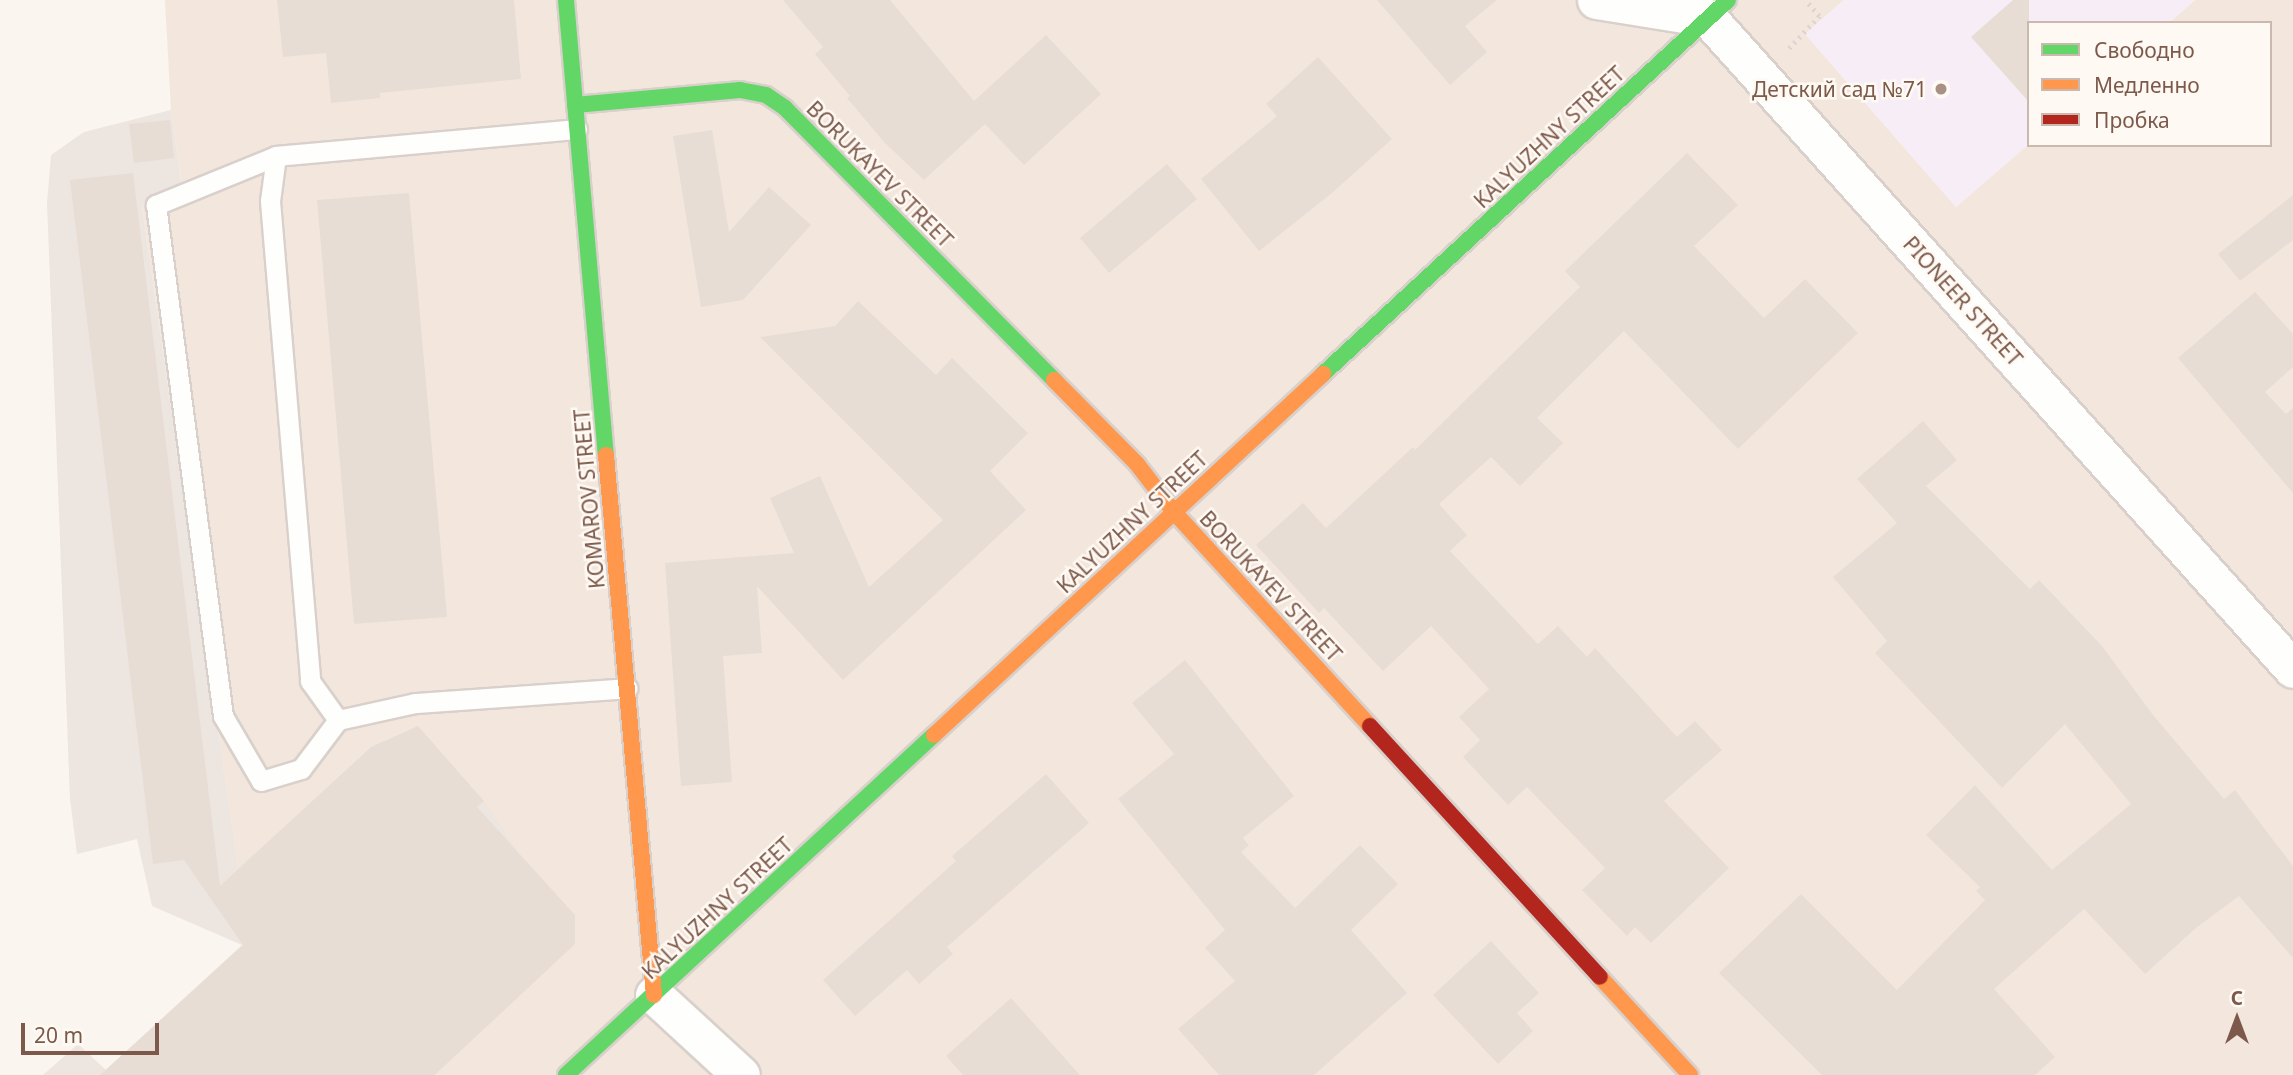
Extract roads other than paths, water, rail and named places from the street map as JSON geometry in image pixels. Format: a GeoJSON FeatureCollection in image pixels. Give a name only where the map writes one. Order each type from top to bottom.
{"type":"FeatureCollection","features":[{"type":"Feature","properties":{"kind":"street","name":"KOMAROV STREET"},"geometry":{"type":"LineString","coordinates":[[566,0],[654,995]]}},
{"type":"Feature","properties":{"kind":"street"},"geometry":{"type":"LineString","coordinates":[[1596,0],[1718,9]]}},
{"type":"Feature","properties":{"kind":"street","name":"KALYUZHNY STREET"},"geometry":{"type":"LineString","coordinates":[[566,1075],[1718,9]]}},
{"type":"Feature","properties":{"kind":"street","name":"PIONEER STREET"},"geometry":{"type":"LineString","coordinates":[[1718,9],[2293,669]]}},
{"type":"Feature","properties":{"kind":"street","name":"BORUKAYEV STREET"},"geometry":{"type":"LineString","coordinates":[[575,105],[740,90],[766,95],[785,108],[1137,464],[1174,512],[1690,1075]]}},
{"type":"Feature","properties":{"kind":"street"},"geometry":{"type":"LineString","coordinates":[[654,995],[741,1075]]}},
{"type":"Feature","properties":{"kind":"lane"},"geometry":{"type":"LineString","coordinates":[[577,129],[276,156],[156,205],[223,716],[261,781],[301,769],[338,720],[415,704],[627,688]]}},
{"type":"Feature","properties":{"kind":"lane"},"geometry":{"type":"LineString","coordinates":[[276,156],[270,201],[310,681],[338,720]]}},
{"type":"Feature","properties":{"kind":"place","name":"Детский сад №71"},"geometry":{"type":"Point","coordinates":[1941,89]}}]}
